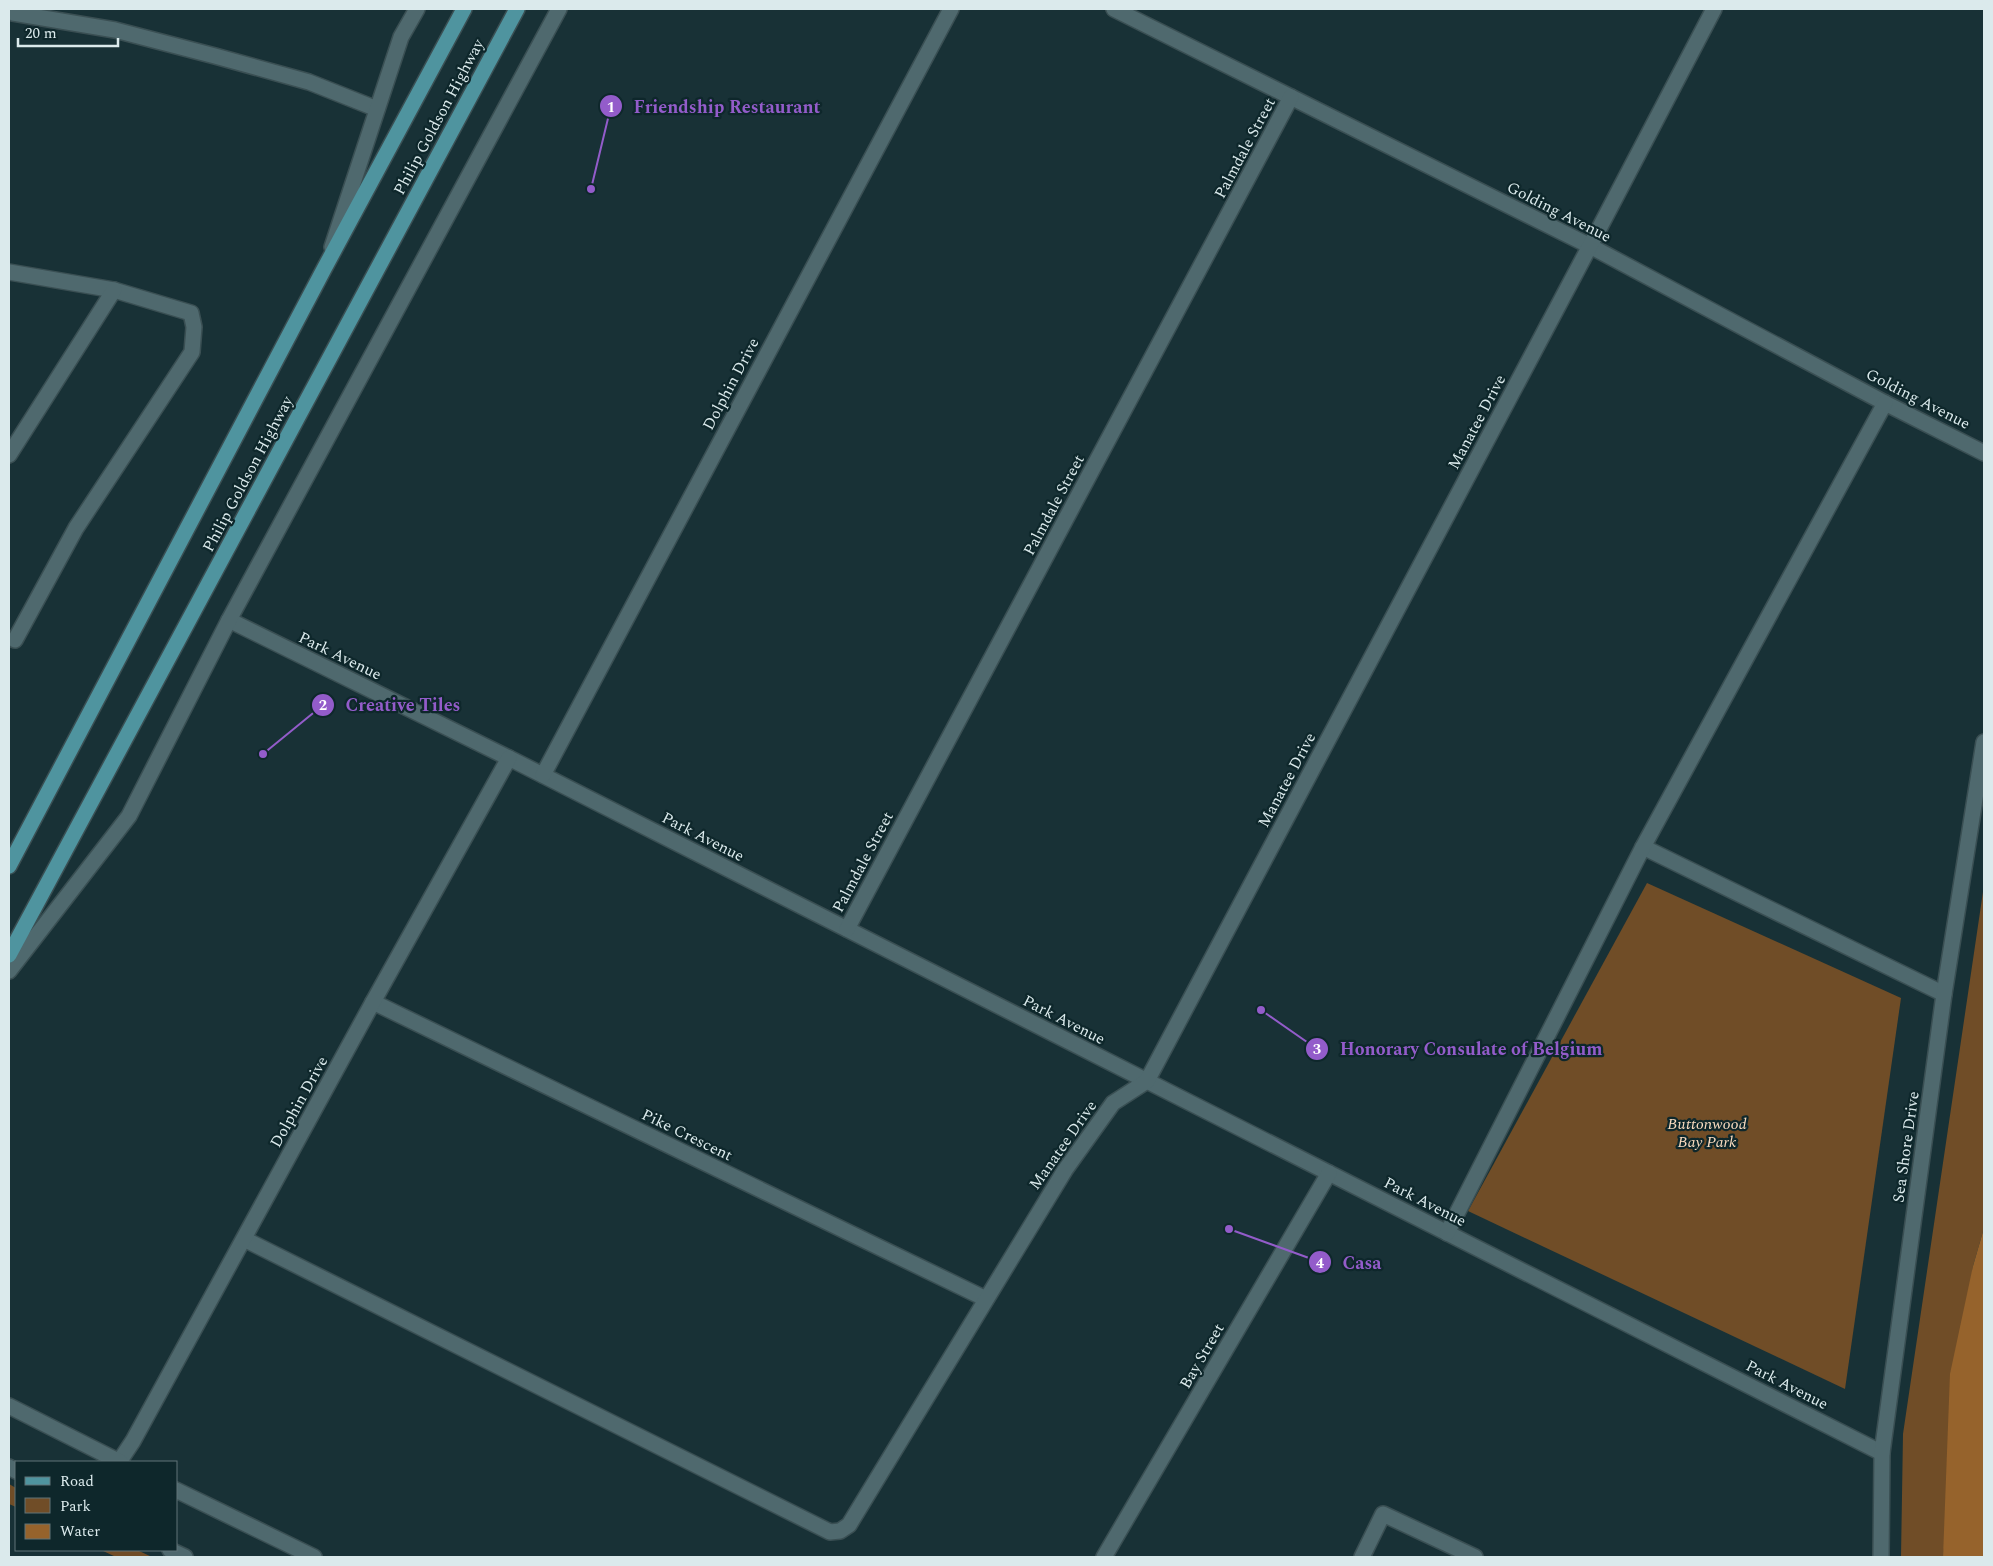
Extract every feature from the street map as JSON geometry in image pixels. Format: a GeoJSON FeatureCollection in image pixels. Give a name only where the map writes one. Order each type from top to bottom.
{"type":"FeatureCollection","features":[{"type":"Feature","properties":{"kind":"main road","name":"Philip Goldson Highway"},"geometry":{"type":"LineString","coordinates":[[9,866],[324,269],[464,9]]}},
{"type":"Feature","properties":{"kind":"main road","name":"Philip Goldson Highway"},"geometry":{"type":"LineString","coordinates":[[9,955],[517,9]]}},
{"type":"Feature","properties":{"kind":"street"},"geometry":{"type":"LineString","coordinates":[[324,269],[401,37],[417,9]]}},
{"type":"Feature","properties":{"kind":"street"},"geometry":{"type":"LineString","coordinates":[[9,971],[129,816],[229,620],[559,9]]}},
{"type":"Feature","properties":{"kind":"street","name":"Dolphin Drive"},"geometry":{"type":"LineString","coordinates":[[543,776],[951,9]]}},
{"type":"Feature","properties":{"kind":"street","name":"Golding Avenue"},"geometry":{"type":"LineString","coordinates":[[1114,9],[1590,246],[1885,403],[1984,453]]}},
{"type":"Feature","properties":{"kind":"street","name":"Manatee Drive"},"geometry":{"type":"LineString","coordinates":[[244,1240],[830,1532],[840,1531],[849,1525],[1064,1170],[1114,1103],[1147,1081],[1714,9]]}},
{"type":"Feature","properties":{"kind":"street"},"geometry":{"type":"LineString","coordinates":[[13,12],[116,30],[215,56],[309,82],[377,109]]}},
{"type":"Feature","properties":{"kind":"street","name":"Palmdale Street"},"geometry":{"type":"LineString","coordinates":[[846,929],[1292,97]]}},
{"type":"Feature","properties":{"kind":"street"},"geometry":{"type":"LineString","coordinates":[[9,272],[114,290],[191,313],[194,327],[192,352],[76,528],[15,640]]}},
{"type":"Feature","properties":{"kind":"street"},"geometry":{"type":"LineString","coordinates":[[9,455],[114,290]]}},
{"type":"Feature","properties":{"kind":"street"},"geometry":{"type":"LineString","coordinates":[[1447,1233],[1643,848],[1885,403]]}},
{"type":"Feature","properties":{"kind":"street","name":"Park Avenue"},"geometry":{"type":"LineString","coordinates":[[229,620],[509,758],[1882,1453]]}},
{"type":"Feature","properties":{"kind":"street","name":"Sea Shore Drive"},"geometry":{"type":"LineString","coordinates":[[1881,1557],[1882,1453],[1944,994],[1984,742]]}},
{"type":"Feature","properties":{"kind":"street","name":"Dolphin Drive"},"geometry":{"type":"LineString","coordinates":[[121,1461],[509,758]]}},
{"type":"Feature","properties":{"kind":"street"},"geometry":{"type":"LineString","coordinates":[[1643,848],[1944,994]]}},
{"type":"Feature","properties":{"kind":"street","name":"Pike Crescent"},"geometry":{"type":"LineString","coordinates":[[373,1002],[986,1299]]}},
{"type":"Feature","properties":{"kind":"street","name":"Bay Street"},"geometry":{"type":"LineString","coordinates":[[1104,1557],[1329,1173]]}},
{"type":"Feature","properties":{"kind":"street"},"geometry":{"type":"LineString","coordinates":[[9,1406],[118,1461]]}},
{"type":"Feature","properties":{"kind":"street"},"geometry":{"type":"LineString","coordinates":[[178,1491],[314,1557]]}},
{"type":"Feature","properties":{"kind":"street"},"geometry":{"type":"LineString","coordinates":[[1362,1557],[1383,1514],[1475,1557]]}},
{"type":"Feature","properties":{"kind":"street"},"geometry":{"type":"LineString","coordinates":[[172,1551],[185,1557]]}},
{"type":"Feature","properties":{"kind":"green space","name":"Buttonwood Bay Park"},"geometry":{"type":"Polygon","coordinates":[[[1647,883],[1901,998],[1845,1389],[1468,1211],[1647,883]]]}},
{"type":"Feature","properties":{"kind":"green space"},"geometry":{"type":"Polygon","coordinates":[[[1984,885],[1984,1228],[1973,1266],[1943,1557],[1901,1557],[1903,1434],[1984,885]]]}},
{"type":"Feature","properties":{"kind":"green space"},"geometry":{"type":"Polygon","coordinates":[[[9,1484],[15,1487],[15,1507],[9,1504],[9,1484]]]}},
{"type":"Feature","properties":{"kind":"green space"},"geometry":{"type":"Polygon","coordinates":[[[103,1551],[139,1551],[152,1557],[116,1557],[103,1551]]]}},
{"type":"Feature","properties":{"kind":"water"},"geometry":{"type":"Polygon","coordinates":[[[1984,1228],[1984,1557],[1943,1557],[1950,1374],[1973,1266],[1984,1228]]]}},
{"type":"Feature","properties":{"kind":"place","name":"Friendship Restaurant"},"geometry":{"type":"Point","coordinates":[591,189]}},
{"type":"Feature","properties":{"kind":"place","name":"Creative Tiles"},"geometry":{"type":"Point","coordinates":[263,754]}},
{"type":"Feature","properties":{"kind":"place","name":"Honorary Consulate of Belgium"},"geometry":{"type":"Point","coordinates":[1261,1010]}},
{"type":"Feature","properties":{"kind":"place","name":"Casa"},"geometry":{"type":"Point","coordinates":[1229,1229]}}]}
